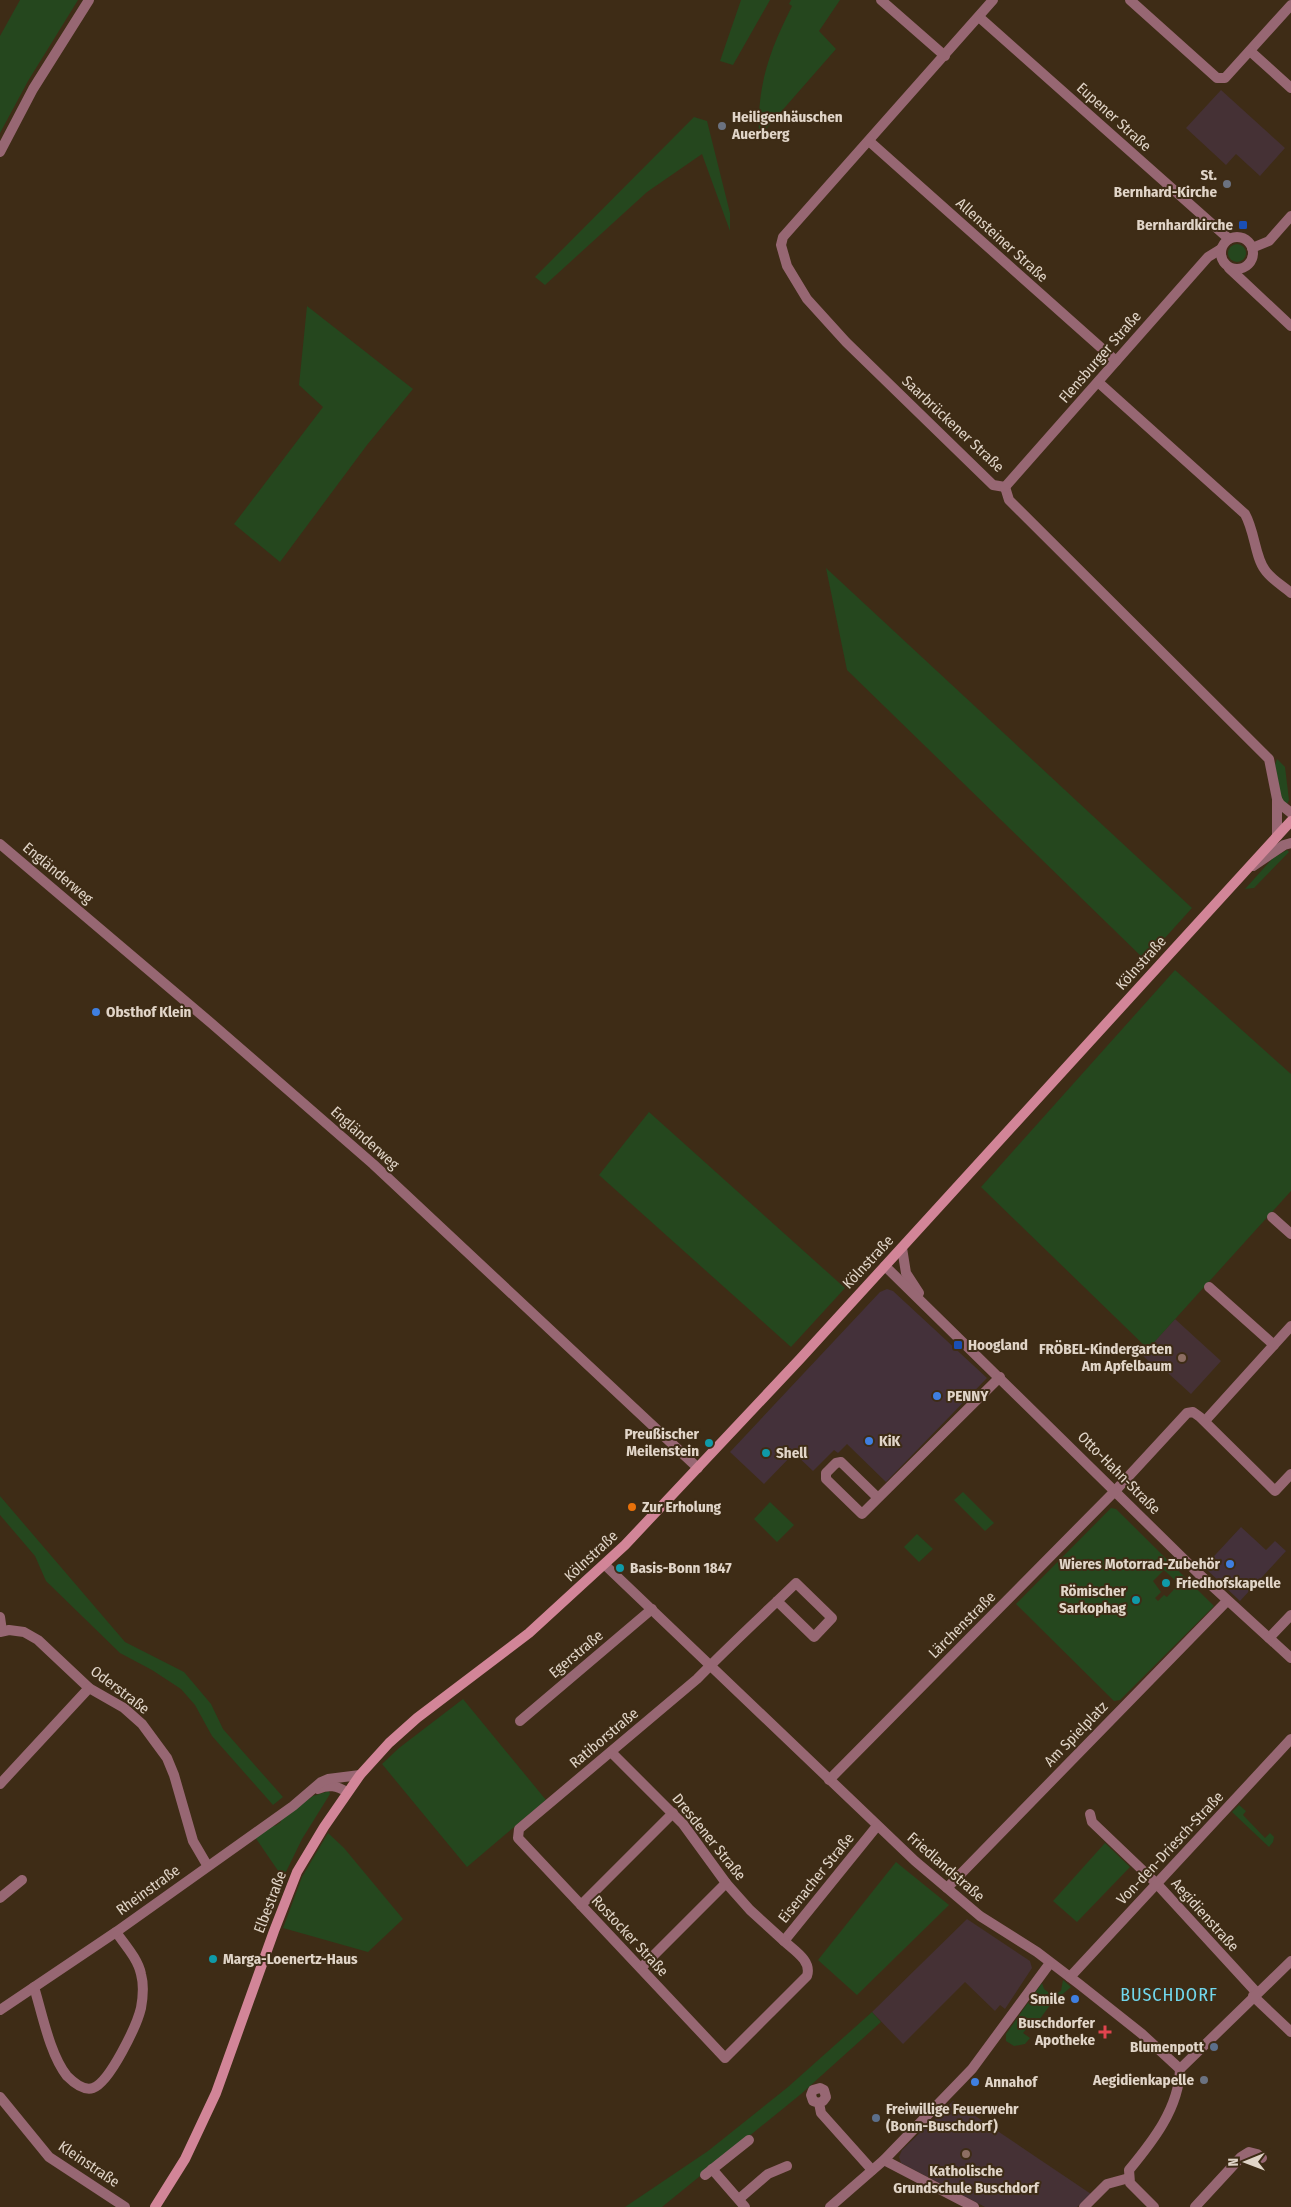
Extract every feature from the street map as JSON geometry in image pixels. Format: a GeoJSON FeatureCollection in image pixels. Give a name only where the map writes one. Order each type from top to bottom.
{"type":"FeatureCollection","features":[{"type":"Feature","properties":{"kind":"main road","name":"Kölnstraße"},"geometry":{"type":"LineString","coordinates":[[443,1699],[529,1633],[605,1565],[698,1468],[902,1248],[1291,820]]}},
{"type":"Feature","properties":{"kind":"main road","name":"Elbestraße"},"geometry":{"type":"LineString","coordinates":[[155,2207],[185,2159],[216,2093],[297,1872],[347,1792],[360,1775],[389,1743],[417,1718],[443,1699]]}},
{"type":"Feature","properties":{"kind":"street"},"geometry":{"type":"LineString","coordinates":[[0,152],[33,88],[89,0]]}},
{"type":"Feature","properties":{"kind":"street"},"geometry":{"type":"LineString","coordinates":[[881,0],[945,56]]}},
{"type":"Feature","properties":{"kind":"street","name":"Saarbrückener Straße"},"geometry":{"type":"LineString","coordinates":[[993,0],[783,237],[781,245],[787,266],[807,299],[846,342],[993,485],[1005,487],[1009,500],[1269,759],[1277,799],[1277,836]]}},
{"type":"Feature","properties":{"kind":"street"},"geometry":{"type":"LineString","coordinates":[[1130,0],[1217,78],[1225,78],[1291,5]]}},
{"type":"Feature","properties":{"kind":"street","name":"Eupener Straße"},"geometry":{"type":"LineString","coordinates":[[979,17],[1229,239]]}},
{"type":"Feature","properties":{"kind":"street"},"geometry":{"type":"LineString","coordinates":[[1250,51],[1291,88]]}},
{"type":"Feature","properties":{"kind":"street","name":"Allensteiner Straße"},"geometry":{"type":"LineString","coordinates":[[869,142],[1116,361]]}},
{"type":"Feature","properties":{"kind":"street"},"geometry":{"type":"LineString","coordinates":[[1252,248],[1269,241],[1291,216]]}},
{"type":"Feature","properties":{"kind":"street"},"geometry":{"type":"LineString","coordinates":[[1228,268],[1236,270],[1244,268],[1250,263],[1253,256],[1252,248],[1247,241],[1240,237],[1229,239],[1221,249],[1221,256],[1228,268],[1291,326]]}},
{"type":"Feature","properties":{"kind":"street","name":"Flensburger Straße"},"geometry":{"type":"LineString","coordinates":[[1005,487],[1208,257],[1221,249]]}},
{"type":"Feature","properties":{"kind":"street"},"geometry":{"type":"LineString","coordinates":[[1098,382],[1245,514],[1252,527],[1260,560],[1265,570],[1291,593]]}},
{"type":"Feature","properties":{"kind":"street"},"geometry":{"type":"LineString","coordinates":[[1277,799],[1291,820]]}},
{"type":"Feature","properties":{"kind":"street"},"geometry":{"type":"LineString","coordinates":[[1242,874],[1284,844],[1291,843]]}},
{"type":"Feature","properties":{"kind":"street","name":"Engländerweg"},"geometry":{"type":"LineString","coordinates":[[0,844],[204,1016],[373,1164],[698,1468]]}},
{"type":"Feature","properties":{"kind":"street"},"geometry":{"type":"LineString","coordinates":[[1272,1217],[1291,1234]]}},
{"type":"Feature","properties":{"kind":"street","name":"Otto-Hahn-Straße"},"geometry":{"type":"LineString","coordinates":[[902,1248],[906,1273],[927,1306]]}},
{"type":"Feature","properties":{"kind":"street","name":"Otto-Hahn-Straße"},"geometry":{"type":"LineString","coordinates":[[885,1266],[1227,1601],[1291,1658]]}},
{"type":"Feature","properties":{"kind":"street"},"geometry":{"type":"LineString","coordinates":[[1209,1287],[1274,1345]]}},
{"type":"Feature","properties":{"kind":"street"},"geometry":{"type":"LineString","coordinates":[[1291,1326],[1205,1422],[1275,1491],[1291,1474]]}},
{"type":"Feature","properties":{"kind":"street"},"geometry":{"type":"LineString","coordinates":[[878,1498],[841,1462],[836,1463],[826,1473],[826,1479],[862,1514],[1000,1377]]}},
{"type":"Feature","properties":{"kind":"street","name":"Lärchenstraße"},"geometry":{"type":"LineString","coordinates":[[830,1780],[1115,1491],[1187,1413],[1193,1412],[1205,1422]]}},
{"type":"Feature","properties":{"kind":"street","name":"Friedlandstraße"},"geometry":{"type":"LineString","coordinates":[[605,1565],[877,1826],[947,1888],[980,1916],[1070,1977],[1142,2034],[1180,2069]]}},
{"type":"Feature","properties":{"kind":"street"},"geometry":{"type":"LineString","coordinates":[[710,1665],[777,1601],[796,1583],[832,1618],[814,1637],[777,1601]]}},
{"type":"Feature","properties":{"kind":"street","name":"Am Spielplatz"},"geometry":{"type":"LineString","coordinates":[[947,1888],[1227,1601]]}},
{"type":"Feature","properties":{"kind":"street","name":"Egerstraße"},"geometry":{"type":"LineString","coordinates":[[520,1721],[652,1609]]}},
{"type":"Feature","properties":{"kind":"street"},"geometry":{"type":"LineString","coordinates":[[1269,1638],[1291,1615]]}},
{"type":"Feature","properties":{"kind":"street"},"geometry":{"type":"LineString","coordinates":[[0,1617],[1,1631]]}},
{"type":"Feature","properties":{"kind":"street","name":"Oderstraße"},"geometry":{"type":"LineString","coordinates":[[1,1631],[24,1632],[33,1637],[89,1688],[124,1708],[136,1718],[154,1738],[167,1758],[194,1841],[207,1865]]}},
{"type":"Feature","properties":{"kind":"street","name":"Ratiborstraße"},"geometry":{"type":"LineString","coordinates":[[518,1833],[519,1829],[697,1679],[710,1665]]}},
{"type":"Feature","properties":{"kind":"street"},"geometry":{"type":"LineString","coordinates":[[0,1784],[89,1688]]}},
{"type":"Feature","properties":{"kind":"street","name":"Von-den-Driesch-Straße"},"geometry":{"type":"LineString","coordinates":[[1070,1977],[1291,1739]]}},
{"type":"Feature","properties":{"kind":"street","name":"Dresdener Straße"},"geometry":{"type":"LineString","coordinates":[[611,1752],[673,1813],[726,1883],[750,1910],[784,1941]]}},
{"type":"Feature","properties":{"kind":"street","name":"Rheinstraße"},"geometry":{"type":"LineString","coordinates":[[0,2010],[116,1932],[312,1791],[321,1782],[328,1779],[360,1775]]}},
{"type":"Feature","properties":{"kind":"street","name":"Rheinstraße"},"geometry":{"type":"LineString","coordinates":[[312,1791],[326,1786],[337,1787],[347,1792]]}},
{"type":"Feature","properties":{"kind":"street"},"geometry":{"type":"LineString","coordinates":[[581,1905],[673,1813]]}},
{"type":"Feature","properties":{"kind":"street","name":"Aegidienstraße"},"geometry":{"type":"LineString","coordinates":[[1090,1814],[1092,1822],[1157,1884],[1255,1995],[1291,2032]]}},
{"type":"Feature","properties":{"kind":"street","name":"Eisenacher Straße"},"geometry":{"type":"LineString","coordinates":[[725,2058],[807,1976],[809,1970],[808,1963],[784,1941],[877,1826]]}},
{"type":"Feature","properties":{"kind":"street","name":"Rostocker Straße"},"geometry":{"type":"LineString","coordinates":[[518,1833],[519,1840],[725,2058]]}},
{"type":"Feature","properties":{"kind":"street"},"geometry":{"type":"LineString","coordinates":[[0,1898],[22,1880]]}},
{"type":"Feature","properties":{"kind":"street"},"geometry":{"type":"LineString","coordinates":[[641,1968],[726,1883]]}},
{"type":"Feature","properties":{"kind":"street"},"geometry":{"type":"LineString","coordinates":[[34,1987],[58,2059],[67,2076],[81,2087],[95,2088],[112,2068],[127,2043],[141,2008],[144,1991],[137,1962],[116,1932]]}},
{"type":"Feature","properties":{"kind":"street"},"geometry":{"type":"LineString","coordinates":[[1154,2207],[1130,2183],[1129,2170],[1147,2148],[1168,2114],[1180,2084],[1180,2069],[1291,1961]]}},
{"type":"Feature","properties":{"kind":"street"},"geometry":{"type":"LineString","coordinates":[[830,2207],[884,2160],[972,2069],[1050,1963]]}},
{"type":"Feature","properties":{"kind":"street","name":"Kleinstraße"},"geometry":{"type":"LineString","coordinates":[[0,2097],[49,2157],[125,2207]]}},
{"type":"Feature","properties":{"kind":"street"},"geometry":{"type":"LineString","coordinates":[[819,2103],[821,2113],[872,2170]]}},
{"type":"Feature","properties":{"kind":"street"},"geometry":{"type":"LineString","coordinates":[[750,2140],[709,2172],[742,2203],[768,2174],[787,2166]]}},
{"type":"Feature","properties":{"kind":"street"},"geometry":{"type":"LineString","coordinates":[[1195,2207],[1241,2157],[1249,2152],[1257,2154],[1262,2158]]}},
{"type":"Feature","properties":{"kind":"street"},"geometry":{"type":"LineString","coordinates":[[884,2160],[971,2206]]}},
{"type":"Feature","properties":{"kind":"street"},"geometry":{"type":"LineString","coordinates":[[1084,2207],[1107,2184],[1129,2178]]}},
{"type":"Feature","properties":{"kind":"shaded area"},"geometry":{"type":"Polygon","coordinates":[[[1221,90],[1285,148],[1260,176],[1236,154],[1226,165],[1186,128],[1221,90]]]}},
{"type":"Feature","properties":{"kind":"shaded area"},"geometry":{"type":"Polygon","coordinates":[[[887,1289],[893,1291],[987,1378],[886,1482],[847,1444],[838,1453],[834,1450],[813,1471],[794,1453],[764,1484],[730,1452],[880,1292],[887,1289]]]}},
{"type":"Feature","properties":{"kind":"shaded area","name":"FRÖBEL-Kindergarten Am Apfelbaum"},"geometry":{"type":"Polygon","coordinates":[[[1175,1319],[1221,1361],[1191,1394],[1158,1364],[1155,1367],[1142,1355],[1175,1319]]]}},
{"type":"Feature","properties":{"kind":"shaded area"},"geometry":{"type":"Polygon","coordinates":[[[1241,1527],[1266,1550],[1275,1541],[1286,1551],[1240,1601],[1204,1567],[1241,1527]]]}},
{"type":"Feature","properties":{"kind":"shaded area"},"geometry":{"type":"Polygon","coordinates":[[[967,1919],[1030,1961],[1032,1968],[1005,2009],[1000,2005],[995,2011],[965,1982],[903,2044],[872,2012],[967,1919]]]}},
{"type":"Feature","properties":{"kind":"shaded area","name":"Katholische Grundschule Buschdorf"},"geometry":{"type":"Polygon","coordinates":[[[953,2101],[1091,2194],[1077,2207],[985,2207],[901,2163],[899,2157],[902,2150],[953,2101]]]}},
{"type":"Feature","properties":{"kind":"green space"},"geometry":{"type":"Polygon","coordinates":[[[20,0],[78,0],[28,81],[0,133],[0,36],[20,0]]]}},
{"type":"Feature","properties":{"kind":"green space"},"geometry":{"type":"Polygon","coordinates":[[[741,0],[770,0],[733,65],[720,61],[741,0]]]}},
{"type":"Feature","properties":{"kind":"green space"},"geometry":{"type":"Polygon","coordinates":[[[791,0],[840,0],[819,31],[836,49],[759,137],[762,85],[771,54],[792,6],[789,4],[791,0]]]}},
{"type":"Feature","properties":{"kind":"green space"},"geometry":{"type":"Polygon","coordinates":[[[694,117],[707,121],[730,213],[730,231],[702,154],[647,192],[545,285],[535,277],[694,117]]]}},
{"type":"Feature","properties":{"kind":"green space"},"geometry":{"type":"Polygon","coordinates":[[[1237,244],[1245,249],[1246,253],[1241,261],[1237,262],[1229,257],[1228,253],[1233,245],[1237,244]]]}},
{"type":"Feature","properties":{"kind":"green space"},"geometry":{"type":"Polygon","coordinates":[[[307,306],[413,389],[367,445],[280,562],[234,524],[323,407],[299,385],[307,306]]]}},
{"type":"Feature","properties":{"kind":"green space"},"geometry":{"type":"Polygon","coordinates":[[[826,568],[1192,908],[1145,960],[847,670],[826,568]]]}},
{"type":"Feature","properties":{"kind":"green space"},"geometry":{"type":"Polygon","coordinates":[[[1277,759],[1285,767],[1289,800],[1287,804],[1281,799],[1275,765],[1277,759]]]}},
{"type":"Feature","properties":{"kind":"green space"},"geometry":{"type":"Polygon","coordinates":[[[1287,850],[1289,852],[1254,888],[1245,889],[1273,858],[1287,850]]]}},
{"type":"Feature","properties":{"kind":"green space"},"geometry":{"type":"Polygon","coordinates":[[[1175,970],[1291,1074],[1291,1191],[1148,1349],[981,1187],[1175,970]]]}},
{"type":"Feature","properties":{"kind":"green space"},"geometry":{"type":"Polygon","coordinates":[[[649,1112],[845,1288],[791,1347],[599,1175],[649,1112]]]}},
{"type":"Feature","properties":{"kind":"green space"},"geometry":{"type":"Polygon","coordinates":[[[963,1492],[994,1523],[985,1531],[954,1500],[963,1492]]]}},
{"type":"Feature","properties":{"kind":"green space"},"geometry":{"type":"Polygon","coordinates":[[[0,1496],[125,1642],[184,1672],[211,1704],[223,1729],[283,1797],[273,1805],[212,1736],[195,1705],[181,1689],[152,1670],[120,1653],[46,1581],[35,1556],[0,1515],[0,1496]]]}},
{"type":"Feature","properties":{"kind":"green space"},"geometry":{"type":"Polygon","coordinates":[[[770,1502],[794,1525],[777,1542],[754,1519],[770,1502]]]}},
{"type":"Feature","properties":{"kind":"green space"},"geometry":{"type":"Polygon","coordinates":[[[1111,1508],[1116,1509],[1214,1606],[1120,1700],[1114,1701],[1016,1604],[1111,1508]],[[1164,1570],[1153,1581],[1161,1592],[1155,1598],[1158,1601],[1164,1595],[1167,1597],[1179,1584],[1164,1570]]]}},
{"type":"Feature","properties":{"kind":"green space"},"geometry":{"type":"Polygon","coordinates":[[[917,1534],[933,1549],[919,1562],[904,1547],[917,1534]]]}},
{"type":"Feature","properties":{"kind":"green space"},"geometry":{"type":"Polygon","coordinates":[[[463,1699],[546,1800],[467,1867],[382,1764],[399,1748],[463,1699]]]}},
{"type":"Feature","properties":{"kind":"green space"},"geometry":{"type":"Polygon","coordinates":[[[329,1791],[330,1794],[302,1839],[283,1878],[255,1837],[273,1824],[275,1826],[281,1822],[280,1820],[313,1796],[329,1791]]]}},
{"type":"Feature","properties":{"kind":"green space"},"geometry":{"type":"Polygon","coordinates":[[[1239,1805],[1246,1811],[1243,1815],[1265,1838],[1270,1833],[1274,1837],[1269,1847],[1232,1812],[1239,1805]]]}},
{"type":"Feature","properties":{"kind":"green space"},"geometry":{"type":"Polygon","coordinates":[[[328,1833],[344,1848],[403,1919],[368,1952],[283,1928],[302,1877],[328,1833]]]}},
{"type":"Feature","properties":{"kind":"green space"},"geometry":{"type":"Polygon","coordinates":[[[1105,1843],[1130,1867],[1077,1922],[1053,1901],[1105,1843]]]}},
{"type":"Feature","properties":{"kind":"green space"},"geometry":{"type":"Polygon","coordinates":[[[896,1862],[949,1905],[857,1995],[818,1960],[896,1862]]]}},
{"type":"Feature","properties":{"kind":"green space"},"geometry":{"type":"Polygon","coordinates":[[[1063,1980],[1071,1987],[1051,2004],[1039,2020],[1035,2018],[1023,2033],[1030,2038],[1025,2044],[1014,2046],[1006,2041],[1006,2034],[1042,1983],[1044,1989],[1052,1995],[1061,1991],[1063,1980]]]}},
{"type":"Feature","properties":{"kind":"green space"},"geometry":{"type":"Polygon","coordinates":[[[872,2012],[881,2022],[801,2094],[662,2207],[625,2207],[708,2151],[788,2087],[872,2012]]]}},
{"type":"Feature","properties":{"kind":"place","name":"Heiligenhäuschen Auerberg"},"geometry":{"type":"Point","coordinates":[722,126]}},
{"type":"Feature","properties":{"kind":"place","name":"St. Bernhard-Kirche"},"geometry":{"type":"Point","coordinates":[1227,184]}},
{"type":"Feature","properties":{"kind":"place","name":"Bernhardkirche"},"geometry":{"type":"Point","coordinates":[1243,225]}},
{"type":"Feature","properties":{"kind":"place","name":"Obsthof Klein"},"geometry":{"type":"Point","coordinates":[96,1012]}},
{"type":"Feature","properties":{"kind":"place","name":"Hoogland"},"geometry":{"type":"Point","coordinates":[958,1345]}},
{"type":"Feature","properties":{"kind":"place","name":"FRÖBEL-Kindergarten Am Apfelbaum"},"geometry":{"type":"Point","coordinates":[1182,1358]}},
{"type":"Feature","properties":{"kind":"place","name":"PENNY"},"geometry":{"type":"Point","coordinates":[937,1396]}},
{"type":"Feature","properties":{"kind":"place","name":"KiK"},"geometry":{"type":"Point","coordinates":[869,1441]}},
{"type":"Feature","properties":{"kind":"place","name":"Preußischer Meilenstein"},"geometry":{"type":"Point","coordinates":[709,1443]}},
{"type":"Feature","properties":{"kind":"place","name":"Shell"},"geometry":{"type":"Point","coordinates":[766,1453]}},
{"type":"Feature","properties":{"kind":"place","name":"Zur Erholung"},"geometry":{"type":"Point","coordinates":[632,1507]}},
{"type":"Feature","properties":{"kind":"place","name":"Wieres Motorrad-Zubehör"},"geometry":{"type":"Point","coordinates":[1230,1564]}},
{"type":"Feature","properties":{"kind":"place","name":"Basis-Bonn 1847"},"geometry":{"type":"Point","coordinates":[620,1568]}},
{"type":"Feature","properties":{"kind":"place","name":"Friedhofskapelle"},"geometry":{"type":"Point","coordinates":[1166,1583]}},
{"type":"Feature","properties":{"kind":"place","name":"Römischer Sarkophag"},"geometry":{"type":"Point","coordinates":[1136,1600]}},
{"type":"Feature","properties":{"kind":"place","name":"Marga-Loenertz-Haus"},"geometry":{"type":"Point","coordinates":[213,1959]}},
{"type":"Feature","properties":{"kind":"place","name":"Smile"},"geometry":{"type":"Point","coordinates":[1075,1999]}},
{"type":"Feature","properties":{"kind":"place","name":"Buschdorfer Apotheke"},"geometry":{"type":"Point","coordinates":[1105,2032]}},
{"type":"Feature","properties":{"kind":"place","name":"Blumenpott"},"geometry":{"type":"Point","coordinates":[1214,2047]}},
{"type":"Feature","properties":{"kind":"place","name":"Aegidienkapelle"},"geometry":{"type":"Point","coordinates":[1204,2080]}},
{"type":"Feature","properties":{"kind":"place","name":"Annahof"},"geometry":{"type":"Point","coordinates":[975,2082]}},
{"type":"Feature","properties":{"kind":"place","name":"Freiwillige Feuerwehr (Bonn-Buschdorf)"},"geometry":{"type":"Point","coordinates":[876,2118]}},
{"type":"Feature","properties":{"kind":"place","name":"Katholische Grundschule Buschdorf"},"geometry":{"type":"Point","coordinates":[966,2154]}},
{"type":"Feature","properties":{"kind":"district","name":"BUSCHDORF"},"geometry":{"type":"Point","coordinates":[1169,1995]}}]}
